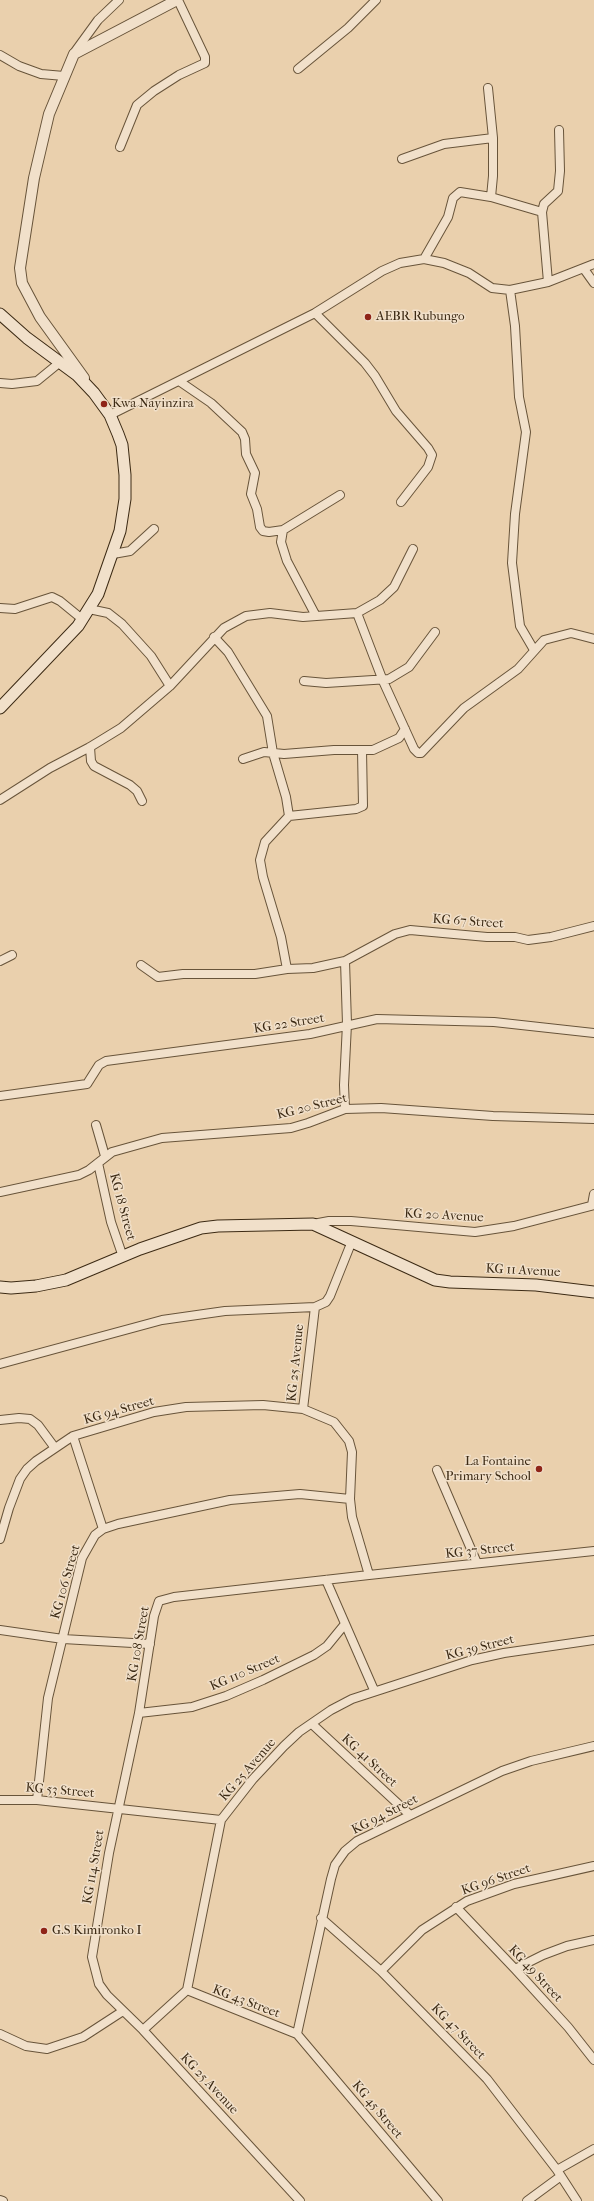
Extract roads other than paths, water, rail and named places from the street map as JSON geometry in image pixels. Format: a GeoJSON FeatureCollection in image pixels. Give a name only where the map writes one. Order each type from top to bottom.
{"type":"FeatureCollection","features":[{"type":"Feature","properties":{"kind":"main road"},"geometry":{"type":"LineString","coordinates":[[0,314],[27,338],[77,375],[94,393],[110,415],[122,445],[125,475],[120,531],[98,594],[82,619],[53,654],[0,708]]}},
{"type":"Feature","properties":{"kind":"main road"},"geometry":{"type":"LineString","coordinates":[[0,1287],[11,1288],[36,1286],[66,1280],[185,1232],[201,1228],[218,1226],[313,1224]]}},
{"type":"Feature","properties":{"kind":"main road","name":"KG 11 Avenue"},"geometry":{"type":"LineString","coordinates":[[313,1224],[425,1276],[450,1282],[536,1285],[594,1292]]}},
{"type":"Feature","properties":{"kind":"street"},"geometry":{"type":"LineString","coordinates":[[94,393],[40,317],[23,286],[20,268],[34,178],[49,114],[74,54],[98,20],[119,0]]}},
{"type":"Feature","properties":{"kind":"street"},"geometry":{"type":"LineString","coordinates":[[74,54],[178,0],[205,57],[205,64],[179,75],[154,91],[137,105],[120,147]]}},
{"type":"Feature","properties":{"kind":"street"},"geometry":{"type":"LineString","coordinates":[[298,69],[348,28],[376,0]]}},
{"type":"Feature","properties":{"kind":"street"},"geometry":{"type":"LineString","coordinates":[[0,55],[19,66],[41,74],[64,76]]}},
{"type":"Feature","properties":{"kind":"street"},"geometry":{"type":"LineString","coordinates":[[488,88],[493,138],[493,176],[490,197]]}},
{"type":"Feature","properties":{"kind":"street"},"geometry":{"type":"LineString","coordinates":[[548,282],[542,212],[544,204],[558,191],[560,171],[560,130]]}},
{"type":"Feature","properties":{"kind":"street"},"geometry":{"type":"LineString","coordinates":[[402,159],[444,144],[493,138]]}},
{"type":"Feature","properties":{"kind":"street"},"geometry":{"type":"LineString","coordinates":[[424,259],[448,217],[456,194],[460,192],[490,197],[542,212]]}},
{"type":"Feature","properties":{"kind":"street"},"geometry":{"type":"LineString","coordinates":[[110,415],[315,313],[400,262],[424,259],[444,263],[469,273],[492,288],[510,290],[548,282],[594,264]]}},
{"type":"Feature","properties":{"kind":"street"},"geometry":{"type":"LineString","coordinates":[[584,269],[594,283]]}},
{"type":"Feature","properties":{"kind":"street"},"geometry":{"type":"LineString","coordinates":[[510,290],[515,326],[519,398],[526,432],[515,514],[512,563],[520,626],[534,650]]}},
{"type":"Feature","properties":{"kind":"street"},"geometry":{"type":"LineString","coordinates":[[315,313],[365,363],[375,376],[396,411],[428,448],[432,455],[428,467],[401,502]]}},
{"type":"Feature","properties":{"kind":"street"},"geometry":{"type":"LineString","coordinates":[[0,383],[12,384],[37,381],[59,363]]}},
{"type":"Feature","properties":{"kind":"street"},"geometry":{"type":"LineString","coordinates":[[179,381],[211,403],[242,432],[245,439],[246,454],[255,473],[251,494],[257,509],[260,527],[263,531],[269,532],[283,530],[340,495]]}},
{"type":"Feature","properties":{"kind":"street"},"geometry":{"type":"LineString","coordinates":[[113,554],[130,551],[154,529]]}},
{"type":"Feature","properties":{"kind":"street"},"geometry":{"type":"LineString","coordinates":[[283,530],[281,542],[287,561],[316,616]]}},
{"type":"Feature","properties":{"kind":"street"},"geometry":{"type":"LineString","coordinates":[[0,800],[50,768],[90,748],[120,728],[170,686],[224,628],[246,616],[270,613],[316,616],[357,613],[380,600],[394,587],[413,549]]}},
{"type":"Feature","properties":{"kind":"street"},"geometry":{"type":"LineString","coordinates":[[0,608],[15,609],[52,597],[60,601],[82,619]]}},
{"type":"Feature","properties":{"kind":"street"},"geometry":{"type":"LineString","coordinates":[[89,609],[108,613],[122,624],[151,656],[170,686]]}},
{"type":"Feature","properties":{"kind":"street"},"geometry":{"type":"LineString","coordinates":[[357,613],[383,681],[414,749],[416,752],[420,753],[464,708],[518,669],[544,640],[562,634],[580,634],[594,639]]}},
{"type":"Feature","properties":{"kind":"street"},"geometry":{"type":"LineString","coordinates":[[304,681],[326,683],[383,681],[398,675],[409,667],[435,632]]}},
{"type":"Feature","properties":{"kind":"street"},"geometry":{"type":"LineString","coordinates":[[214,637],[228,652],[262,705],[267,716],[273,752],[286,797],[289,816]]}},
{"type":"Feature","properties":{"kind":"street"},"geometry":{"type":"LineString","coordinates":[[243,759],[264,752],[284,754],[373,750],[387,746],[399,738],[405,728]]}},
{"type":"Feature","properties":{"kind":"street"},"geometry":{"type":"LineString","coordinates":[[90,748],[91,761],[94,766],[130,785],[137,791],[142,802]]}},
{"type":"Feature","properties":{"kind":"street"},"geometry":{"type":"LineString","coordinates":[[287,969],[281,937],[263,877],[260,860],[265,842],[289,816],[356,809],[363,806],[362,750]]}},
{"type":"Feature","properties":{"kind":"street","name":"KG 67 Street"},"geometry":{"type":"LineString","coordinates":[[141,965],[158,977],[183,974],[255,974],[287,969],[313,968],[345,961],[395,934],[410,930],[486,937],[515,937],[528,940],[546,938],[594,926]]}},
{"type":"Feature","properties":{"kind":"street"},"geometry":{"type":"LineString","coordinates":[[0,961],[12,955]]}},
{"type":"Feature","properties":{"kind":"street"},"geometry":{"type":"LineString","coordinates":[[345,961],[347,1024],[344,1085],[345,1109]]}},
{"type":"Feature","properties":{"kind":"street","name":"KG 22 Street"},"geometry":{"type":"LineString","coordinates":[[0,1096],[87,1084],[99,1065],[106,1061],[310,1034],[347,1024],[378,1019],[494,1022],[594,1033]]}},
{"type":"Feature","properties":{"kind":"street","name":"KG 20 Street"},"geometry":{"type":"LineString","coordinates":[[0,1192],[79,1175],[98,1163],[104,1156],[121,1148],[168,1137],[291,1128],[345,1109],[381,1108],[493,1116],[594,1118]]}},
{"type":"Feature","properties":{"kind":"street","name":"KG 18 Street"},"geometry":{"type":"LineString","coordinates":[[96,1125],[104,1156]]}},
{"type":"Feature","properties":{"kind":"street","name":"KG 18 Street"},"geometry":{"type":"LineString","coordinates":[[98,1163],[111,1222],[123,1257]]}},
{"type":"Feature","properties":{"kind":"street"},"geometry":{"type":"LineString","coordinates":[[593,1205],[594,1194]]}},
{"type":"Feature","properties":{"kind":"street","name":"KG 20 Avenue"},"geometry":{"type":"LineString","coordinates":[[313,1224],[329,1221],[351,1222],[475,1232],[514,1226],[593,1205]]}},
{"type":"Feature","properties":{"kind":"street","name":"KG 25 Avenue"},"geometry":{"type":"LineString","coordinates":[[352,1242],[330,1296],[326,1302],[315,1307],[303,1409],[334,1422],[348,1441],[352,1452],[350,1499],[355,1530],[369,1575]]}},
{"type":"Feature","properties":{"kind":"street"},"geometry":{"type":"LineString","coordinates":[[0,1364],[162,1320],[225,1311],[315,1307]]}},
{"type":"Feature","properties":{"kind":"street","name":"KG 94 Street"},"geometry":{"type":"LineString","coordinates":[[0,1539],[9,1508],[20,1479],[36,1461],[73,1436],[154,1412],[186,1407],[263,1405],[303,1409]]}},
{"type":"Feature","properties":{"kind":"street"},"geometry":{"type":"LineString","coordinates":[[0,1420],[19,1418],[30,1419],[38,1425],[55,1448]]}},
{"type":"Feature","properties":{"kind":"street"},"geometry":{"type":"LineString","coordinates":[[73,1436],[103,1529],[166,1513],[264,1496],[300,1494],[350,1499]]}},
{"type":"Feature","properties":{"kind":"street"},"geometry":{"type":"LineString","coordinates":[[437,1470],[477,1563]]}},
{"type":"Feature","properties":{"kind":"street","name":"KG 106 Street"},"geometry":{"type":"LineString","coordinates":[[37,1800],[48,1698],[82,1558],[95,1535],[103,1529]]}},
{"type":"Feature","properties":{"kind":"street","name":"KG 37 Street"},"geometry":{"type":"LineString","coordinates":[[369,1575],[594,1551]]}},
{"type":"Feature","properties":{"kind":"street"},"geometry":{"type":"LineString","coordinates":[[369,1575],[326,1580],[374,1690]]}},
{"type":"Feature","properties":{"kind":"street","name":"KG 108 Street"},"geometry":{"type":"LineString","coordinates":[[117,1809],[139,1713],[150,1644],[159,1601],[164,1599],[326,1580]]}},
{"type":"Feature","properties":{"kind":"street","name":"KG 110 Street"},"geometry":{"type":"LineString","coordinates":[[139,1713],[192,1707],[226,1696],[314,1655],[327,1646],[345,1624]]}},
{"type":"Feature","properties":{"kind":"street"},"geometry":{"type":"LineString","coordinates":[[0,1630],[63,1639],[150,1644]]}},
{"type":"Feature","properties":{"kind":"street","name":"KG 39 Street"},"geometry":{"type":"LineString","coordinates":[[374,1690],[472,1660],[504,1653],[594,1640]]}},
{"type":"Feature","properties":{"kind":"street","name":"KG 25 Avenue"},"geometry":{"type":"LineString","coordinates":[[187,1990],[221,1820],[273,1756],[312,1724],[341,1704],[374,1690]]}},
{"type":"Feature","properties":{"kind":"street","name":"KG 41 Street"},"geometry":{"type":"LineString","coordinates":[[312,1724],[410,1815]]}},
{"type":"Feature","properties":{"kind":"street","name":"KG 94 Street"},"geometry":{"type":"LineString","coordinates":[[297,2034],[321,1918],[335,1865],[345,1851],[357,1841],[502,1771],[531,1761],[594,1746]]}},
{"type":"Feature","properties":{"kind":"street","name":"KG 53 Street"},"geometry":{"type":"LineString","coordinates":[[0,1800],[37,1800],[221,1820]]}},
{"type":"Feature","properties":{"kind":"street","name":"KG 114 Street"},"geometry":{"type":"LineString","coordinates":[[117,1809],[92,1957],[99,1984],[107,1995],[143,2030]]}},
{"type":"Feature","properties":{"kind":"street","name":"KG 96 Street"},"geometry":{"type":"LineString","coordinates":[[381,1971],[422,1930],[456,1907],[487,1893],[514,1884],[594,1866]]}},
{"type":"Feature","properties":{"kind":"street","name":"KG 49 Street"},"geometry":{"type":"LineString","coordinates":[[456,1907],[568,2027],[594,2060]]}},
{"type":"Feature","properties":{"kind":"street","name":"KG 47 Street"},"geometry":{"type":"LineString","coordinates":[[321,1918],[381,1971],[487,2079],[559,2173],[577,2201]]}},
{"type":"Feature","properties":{"kind":"street"},"geometry":{"type":"LineString","coordinates":[[515,1969],[549,1952],[594,1940]]}},
{"type":"Feature","properties":{"kind":"street"},"geometry":{"type":"LineString","coordinates":[[143,2030],[187,1990]]}},
{"type":"Feature","properties":{"kind":"street","name":"KG 43 Street"},"geometry":{"type":"LineString","coordinates":[[187,1990],[297,2034]]}},
{"type":"Feature","properties":{"kind":"street"},"geometry":{"type":"LineString","coordinates":[[0,2034],[26,2046],[47,2049],[83,2037],[123,2011]]}},
{"type":"Feature","properties":{"kind":"street","name":"KG 25 Avenue"},"geometry":{"type":"LineString","coordinates":[[143,2030],[300,2201]]}},
{"type":"Feature","properties":{"kind":"street","name":"KG 45 Street"},"geometry":{"type":"LineString","coordinates":[[297,2034],[438,2201]]}},
{"type":"Feature","properties":{"kind":"street"},"geometry":{"type":"LineString","coordinates":[[527,2201],[559,2173],[594,2149]]}},
{"type":"Feature","properties":{"kind":"place","name":"AEBR Rubungo"},"geometry":{"type":"Point","coordinates":[368,317]}},
{"type":"Feature","properties":{"kind":"place","name":"Kwa Nayinzira"},"geometry":{"type":"Point","coordinates":[104,404]}},
{"type":"Feature","properties":{"kind":"place","name":"La Fontaine Primary School"},"geometry":{"type":"Point","coordinates":[539,1469]}},
{"type":"Feature","properties":{"kind":"place","name":"G.S Kimironko I"},"geometry":{"type":"Point","coordinates":[44,1931]}}]}
